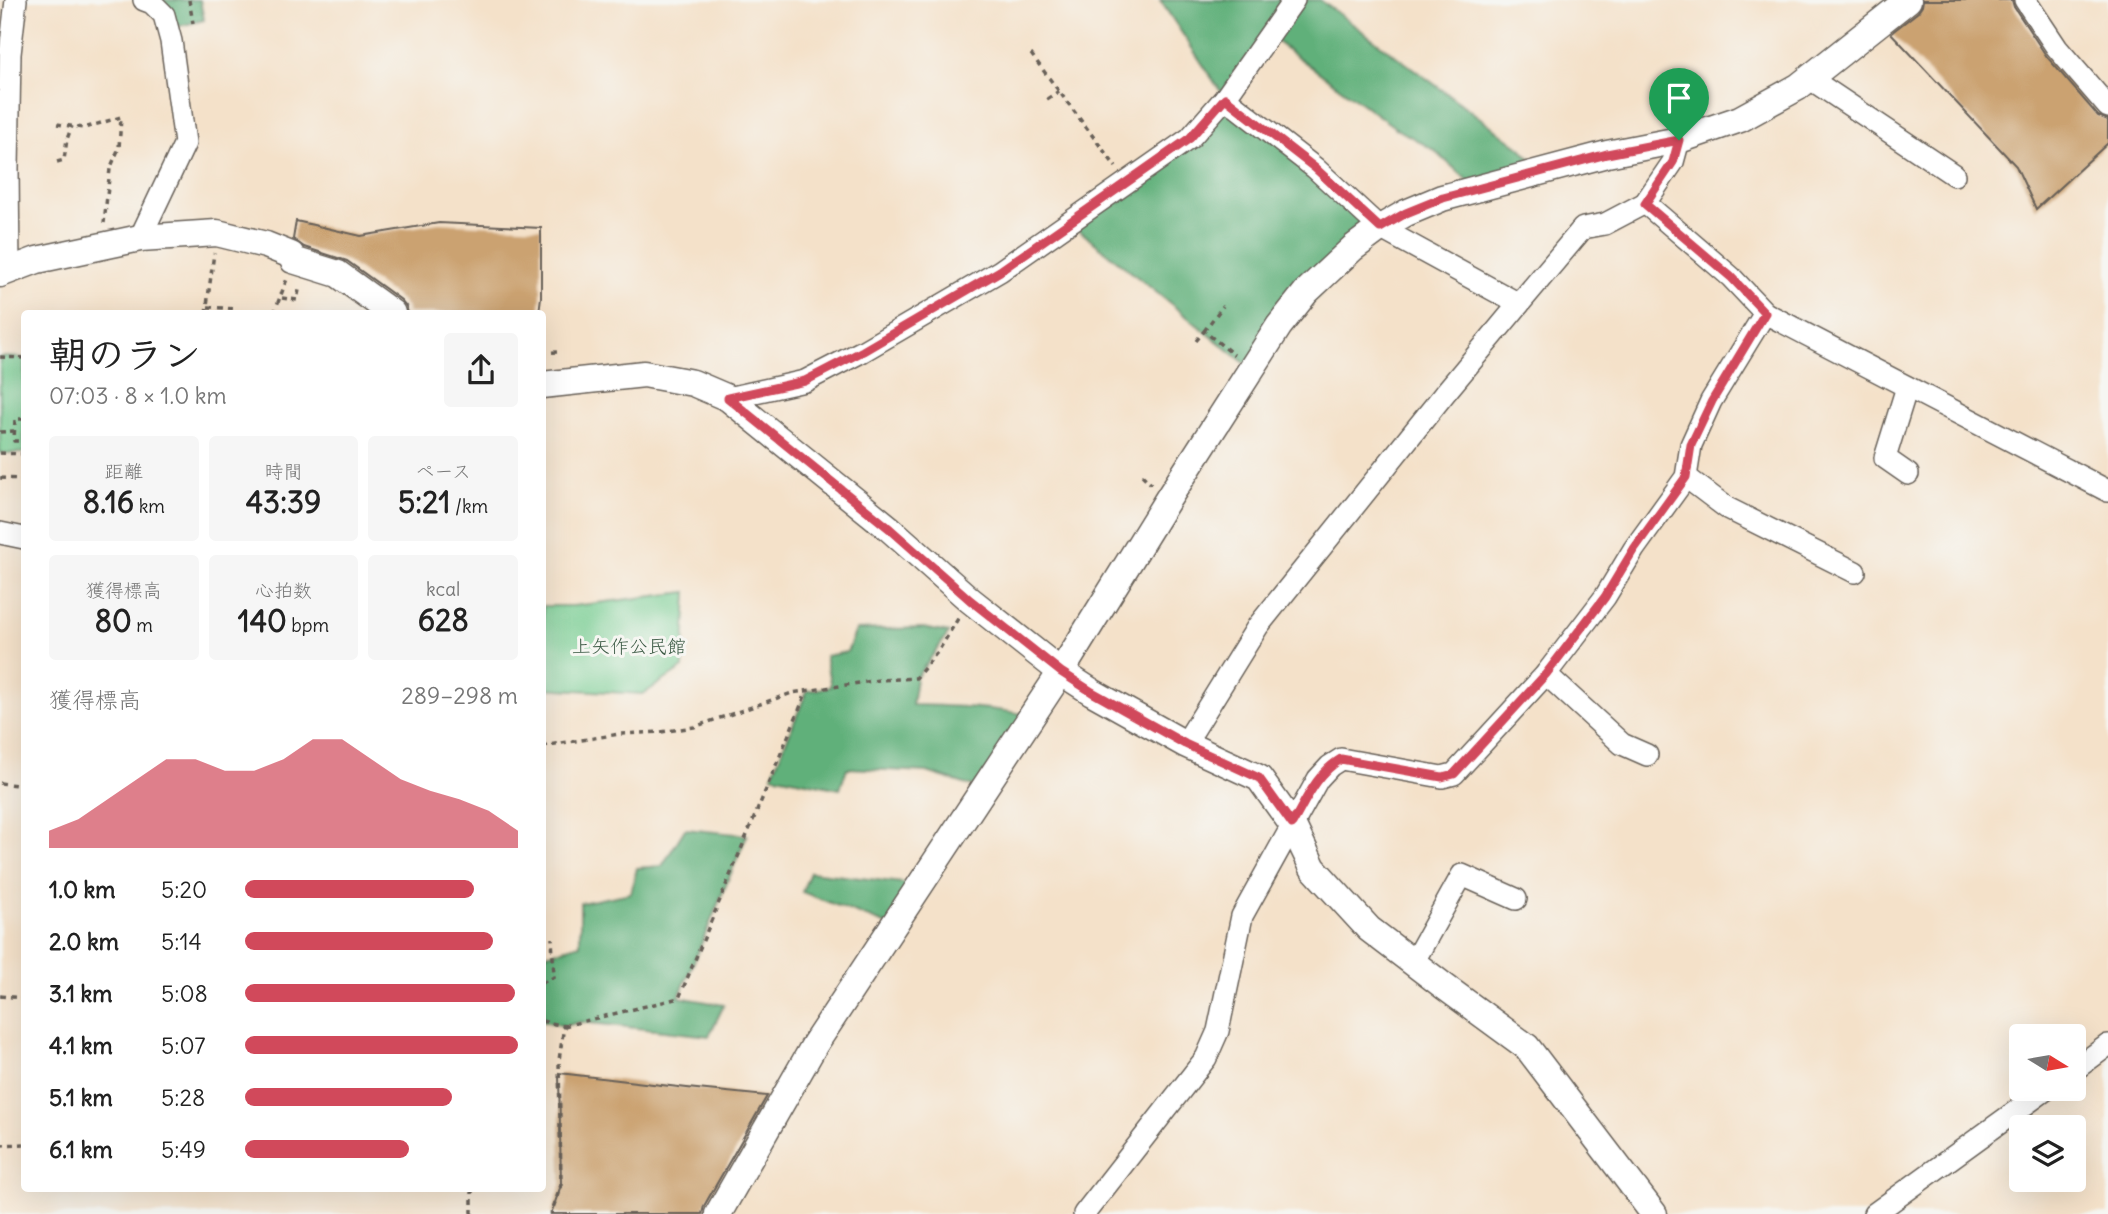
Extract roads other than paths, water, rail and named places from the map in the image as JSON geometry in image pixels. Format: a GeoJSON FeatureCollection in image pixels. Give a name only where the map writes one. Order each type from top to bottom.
{"type":"FeatureCollection","features":[{"type":"Feature","properties":{"kind":"street"},"geometry":{"type":"LineString","coordinates":[[16,0],[10,54],[5,273],[37,260],[140,238],[217,233],[266,245],[291,255],[293,260],[338,274],[388,310]]}},
{"type":"Feature","properties":{"kind":"street"},"geometry":{"type":"LineString","coordinates":[[140,238],[185,142],[171,41],[164,15],[152,3],[144,0]]}},
{"type":"Feature","properties":{"kind":"street"},"geometry":{"type":"LineString","coordinates":[[728,398],[805,381],[863,351],[1000,271],[1128,183],[1190,138],[1225,98],[1294,0]]}},
{"type":"Feature","properties":{"kind":"street"},"geometry":{"type":"LineString","coordinates":[[718,1214],[815,1044],[1061,672],[1279,326],[1306,292],[1353,248],[1380,228],[1406,213],[1443,198],[1607,154],[1679,140],[1740,118],[1798,88],[1908,0]]}},
{"type":"Feature","properties":{"kind":"street"},"geometry":{"type":"LineString","coordinates":[[2025,0],[2057,48],[2108,107]]}},
{"type":"Feature","properties":{"kind":"street"},"geometry":{"type":"LineString","coordinates":[[1809,78],[1954,175]]}},
{"type":"Feature","properties":{"kind":"street"},"geometry":{"type":"LineString","coordinates":[[1225,98],[1315,168],[1380,228],[1519,303]]}},
{"type":"Feature","properties":{"kind":"street"},"geometry":{"type":"LineString","coordinates":[[1185,744],[1258,626],[1519,303],[1583,228],[1605,224],[1645,204],[1673,162],[1679,140]]}},
{"type":"Feature","properties":{"kind":"street"},"geometry":{"type":"LineString","coordinates":[[1645,204],[1731,277],[1765,313],[2108,491]]}},
{"type":"Feature","properties":{"kind":"street"},"geometry":{"type":"LineString","coordinates":[[1084,1214],[1206,1058],[1218,1031],[1242,916],[1318,779],[1341,759],[1442,777],[1454,774],[1546,674],[1605,597],[1634,549],[1686,477],[1691,445],[1712,401],[1765,313]]}},
{"type":"Feature","properties":{"kind":"street"},"geometry":{"type":"LineString","coordinates":[[546,385],[644,374],[693,383],[728,398],[890,529],[970,600],[1061,672],[1185,744],[1259,778],[1292,824],[1313,868],[1369,929],[1527,1047],[1654,1214]]}},
{"type":"Feature","properties":{"kind":"street"},"geometry":{"type":"LineString","coordinates":[[1907,387],[1885,458],[1908,474]]}},
{"type":"Feature","properties":{"kind":"street"},"geometry":{"type":"LineString","coordinates":[[1686,477],[1727,509],[1855,572]]}},
{"type":"Feature","properties":{"kind":"street"},"geometry":{"type":"LineString","coordinates":[[0,533],[21,537]]}},
{"type":"Feature","properties":{"kind":"street"},"geometry":{"type":"LineString","coordinates":[[1546,674],[1622,744],[1647,755]]}},
{"type":"Feature","properties":{"kind":"street"},"geometry":{"type":"LineString","coordinates":[[1413,963],[1462,875],[1516,899]]}},
{"type":"Feature","properties":{"kind":"street"},"geometry":{"type":"LineString","coordinates":[[2086,1061],[2108,1045]]}},
{"type":"Feature","properties":{"kind":"street"},"geometry":{"type":"LineString","coordinates":[[1874,1214],[2030,1101]]}},
{"type":"Feature","properties":{"kind":"park label","name":"上矢作公民館"},"geometry":{"type":"Point","coordinates":[629,646]}}]}
